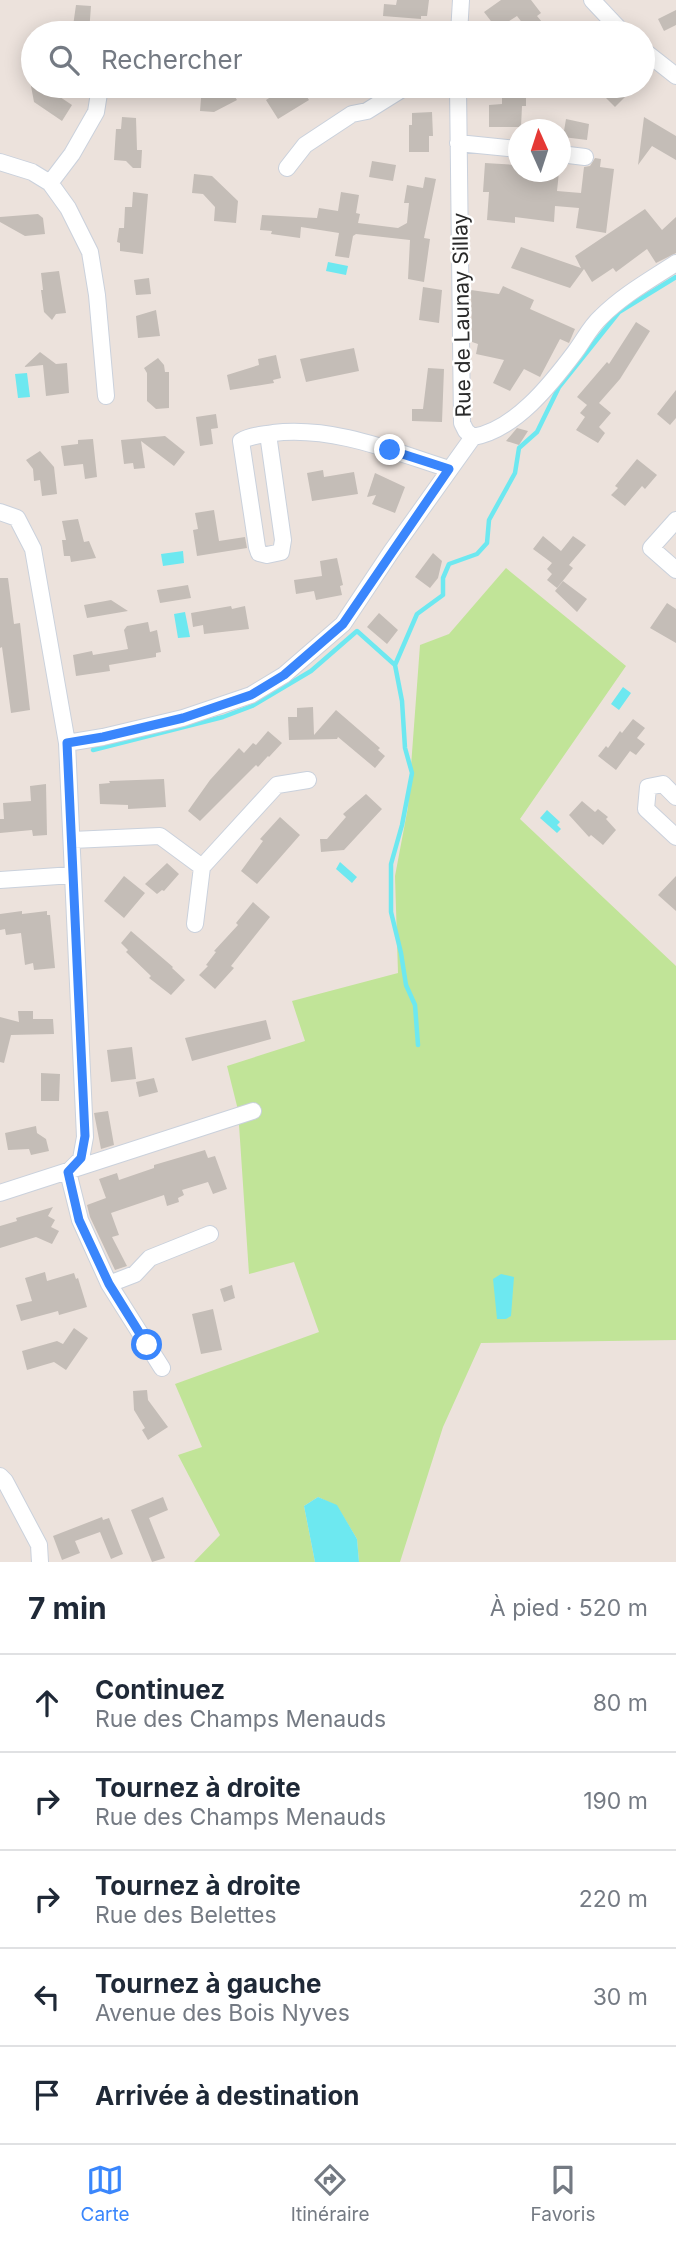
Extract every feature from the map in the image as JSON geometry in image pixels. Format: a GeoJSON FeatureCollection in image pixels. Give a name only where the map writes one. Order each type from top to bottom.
{"type":"FeatureCollection","features":[{"type":"Feature","properties":{"kind":"street"},"geometry":{"type":"LineString","coordinates":[[460,21],[461,0]]}},
{"type":"Feature","properties":{"kind":"street"},"geometry":{"type":"LineString","coordinates":[[592,0],[612,21]]}},
{"type":"Feature","properties":{"kind":"street"},"geometry":{"type":"LineString","coordinates":[[655,59],[676,76]]}},
{"type":"Feature","properties":{"kind":"street"},"geometry":{"type":"LineString","coordinates":[[50,183],[72,154],[96,112],[98,98]]}},
{"type":"Feature","properties":{"kind":"street"},"geometry":{"type":"LineString","coordinates":[[287,168],[305,145],[352,114],[367,111],[388,98]]}},
{"type":"Feature","properties":{"kind":"street","name":"Rue de Launay Sillay"},"geometry":{"type":"LineString","coordinates":[[458,98],[462,423],[473,437],[498,430],[519,415],[558,373],[599,318],[631,292],[676,263]]}},
{"type":"Feature","properties":{"kind":"street"},"geometry":{"type":"LineString","coordinates":[[458,143],[508,148]]}},
{"type":"Feature","properties":{"kind":"street"},"geometry":{"type":"LineString","coordinates":[[571,155],[585,157]]}},
{"type":"Feature","properties":{"kind":"street"},"geometry":{"type":"LineString","coordinates":[[0,162],[32,172],[50,183],[68,208],[90,252],[97,295],[106,396]]}},
{"type":"Feature","properties":{"kind":"street"},"geometry":{"type":"LineString","coordinates":[[268,434],[283,540],[281,552],[259,554],[241,441],[248,437],[268,434],[307,432],[342,436],[449,469]]}},
{"type":"Feature","properties":{"kind":"street"},"geometry":{"type":"LineString","coordinates":[[67,743],[183,718],[251,695],[284,675],[343,624],[473,437]]}},
{"type":"Feature","properties":{"kind":"street"},"geometry":{"type":"LineString","coordinates":[[0,512],[17,518],[33,549],[67,743],[85,1136],[81,1158],[68,1172]]}},
{"type":"Feature","properties":{"kind":"street"},"geometry":{"type":"LineString","coordinates":[[676,520],[651,548],[676,568]]}},
{"type":"Feature","properties":{"kind":"street"},"geometry":{"type":"LineString","coordinates":[[195,924],[202,867],[277,785],[308,780]]}},
{"type":"Feature","properties":{"kind":"street"},"geometry":{"type":"LineString","coordinates":[[676,797],[663,785],[648,787],[646,810],[676,837]]}},
{"type":"Feature","properties":{"kind":"street"},"geometry":{"type":"LineString","coordinates":[[72,840],[160,836],[202,867]]}},
{"type":"Feature","properties":{"kind":"street"},"geometry":{"type":"LineString","coordinates":[[0,880],[73,875]]}},
{"type":"Feature","properties":{"kind":"street"},"geometry":{"type":"LineString","coordinates":[[0,1193],[254,1111]]}},
{"type":"Feature","properties":{"kind":"street"},"geometry":{"type":"LineString","coordinates":[[68,1172],[79,1220],[109,1284],[162,1368]]}},
{"type":"Feature","properties":{"kind":"street"},"geometry":{"type":"LineString","coordinates":[[109,1284],[135,1274],[150,1258],[211,1234]]}},
{"type":"Feature","properties":{"kind":"street"},"geometry":{"type":"LineString","coordinates":[[0,1476],[39,1545],[40,1562]]}},
{"type":"Feature","properties":{"kind":"green space"},"geometry":{"type":"Polygon","coordinates":[[[506,568],[626,666],[520,819],[676,966],[676,1340],[481,1343],[443,1427],[400,1562],[359,1562],[357,1539],[337,1506],[318,1497],[304,1506],[315,1562],[194,1562],[220,1535],[178,1455],[202,1447],[175,1384],[319,1332],[294,1262],[249,1274],[238,1110],[227,1066],[305,1041],[292,1001],[398,973],[395,876],[408,807],[420,645],[449,634],[506,568]]]}},
{"type":"Feature","properties":{"kind":"water"},"geometry":{"type":"Polygon","coordinates":[[[328,262],[348,266],[346,275],[326,271],[328,262]]]}},
{"type":"Feature","properties":{"kind":"water"},"geometry":{"type":"Polygon","coordinates":[[[27,373],[30,397],[18,398],[15,374],[27,373]]]}},
{"type":"Feature","properties":{"kind":"water"},"geometry":{"type":"Polygon","coordinates":[[[183,551],[184,563],[163,566],[161,554],[183,551]]]}},
{"type":"Feature","properties":{"kind":"water"},"geometry":{"type":"Polygon","coordinates":[[[185,612],[190,637],[178,638],[174,614],[185,612]]]}},
{"type":"Feature","properties":{"kind":"water"},"geometry":{"type":"Polygon","coordinates":[[[623,687],[631,693],[619,710],[611,704],[623,687]]]}},
{"type":"Feature","properties":{"kind":"water"},"geometry":{"type":"Polygon","coordinates":[[[547,810],[560,822],[557,825],[561,829],[557,833],[540,818],[547,810]]]}},
{"type":"Feature","properties":{"kind":"water"},"geometry":{"type":"Polygon","coordinates":[[[340,862],[357,877],[352,883],[336,869],[340,862]]]}},
{"type":"Feature","properties":{"kind":"water"},"geometry":{"type":"Polygon","coordinates":[[[501,1274],[514,1277],[511,1316],[506,1319],[497,1319],[493,1279],[501,1274]]]}},
{"type":"Feature","properties":{"kind":"water"},"geometry":{"type":"Polygon","coordinates":[[[318,1497],[337,1505],[357,1539],[359,1562],[315,1562],[304,1506],[318,1497]]]}},
{"type":"Feature","properties":{"kind":"building"},"geometry":{"type":"Polygon","coordinates":[[[397,0],[429,0],[427,16],[421,16],[421,19],[383,16],[384,4],[396,5],[397,0]]]}},
{"type":"Feature","properties":{"kind":"building"},"geometry":{"type":"Polygon","coordinates":[[[501,0],[531,0],[541,13],[537,16],[541,21],[521,21],[517,16],[509,21],[491,21],[484,12],[501,0]]]}},
{"type":"Feature","properties":{"kind":"building"},"geometry":{"type":"Polygon","coordinates":[[[76,5],[91,6],[90,21],[74,21],[76,5]]]}},
{"type":"Feature","properties":{"kind":"building"},"geometry":{"type":"Polygon","coordinates":[[[676,10],[676,25],[664,31],[658,19],[676,10]]]}},
{"type":"Feature","properties":{"kind":"building"},"geometry":{"type":"Polygon","coordinates":[[[33,98],[62,98],[72,105],[62,121],[34,102],[33,98]]]}},
{"type":"Feature","properties":{"kind":"building"},"geometry":{"type":"Polygon","coordinates":[[[201,98],[237,100],[214,112],[200,111],[201,98]]]}},
{"type":"Feature","properties":{"kind":"building"},"geometry":{"type":"Polygon","coordinates":[[[308,98],[309,100],[278,119],[266,100],[308,98]]]}},
{"type":"Feature","properties":{"kind":"building"},"geometry":{"type":"Polygon","coordinates":[[[502,98],[526,98],[526,106],[522,106],[521,119],[508,119],[508,127],[489,127],[489,105],[502,104],[502,98]]]}},
{"type":"Feature","properties":{"kind":"building"},"geometry":{"type":"Polygon","coordinates":[[[606,98],[624,98],[615,107],[606,98]]]}},
{"type":"Feature","properties":{"kind":"building"},"geometry":{"type":"Polygon","coordinates":[[[432,112],[433,136],[429,136],[429,152],[409,152],[412,113],[432,112]]]}},
{"type":"Feature","properties":{"kind":"building"},"geometry":{"type":"Polygon","coordinates":[[[122,117],[136,118],[137,150],[142,150],[141,168],[133,168],[126,161],[114,160],[116,129],[121,129],[122,117]]]}},
{"type":"Feature","properties":{"kind":"building"},"geometry":{"type":"Polygon","coordinates":[[[644,117],[676,136],[676,160],[652,146],[638,165],[644,117]]]}},
{"type":"Feature","properties":{"kind":"building"},"geometry":{"type":"Polygon","coordinates":[[[571,120],[589,124],[587,140],[571,138],[571,120]]]}},
{"type":"Feature","properties":{"kind":"building"},"geometry":{"type":"Polygon","coordinates":[[[595,158],[601,159],[600,167],[614,169],[606,233],[576,228],[579,208],[555,206],[554,222],[515,217],[515,223],[487,220],[489,192],[483,192],[485,163],[508,164],[508,182],[558,182],[557,191],[581,193],[584,167],[590,166],[595,158]]]}},
{"type":"Feature","properties":{"kind":"building"},"geometry":{"type":"Polygon","coordinates":[[[372,161],[396,165],[393,181],[369,177],[372,161]]]}},
{"type":"Feature","properties":{"kind":"building"},"geometry":{"type":"Polygon","coordinates":[[[194,174],[212,176],[238,201],[236,223],[214,221],[215,207],[203,194],[192,193],[194,174]]]}},
{"type":"Feature","properties":{"kind":"building"},"geometry":{"type":"Polygon","coordinates":[[[425,177],[436,179],[424,238],[430,239],[424,282],[408,279],[410,240],[356,234],[353,236],[349,258],[335,256],[339,233],[301,227],[300,238],[260,230],[262,215],[317,218],[319,208],[338,211],[341,192],[359,195],[356,213],[360,214],[358,223],[398,228],[407,223],[409,203],[404,203],[407,185],[423,188],[425,177]]]}},
{"type":"Feature","properties":{"kind":"building"},"geometry":{"type":"Polygon","coordinates":[[[133,192],[148,194],[143,254],[120,251],[120,243],[117,242],[119,228],[124,228],[125,207],[132,207],[133,192]]]}},
{"type":"Feature","properties":{"kind":"building"},"geometry":{"type":"Polygon","coordinates":[[[645,209],[662,230],[676,217],[676,253],[656,263],[647,249],[616,272],[613,268],[592,282],[584,269],[570,288],[511,268],[521,247],[581,268],[575,256],[645,209]]]}},
{"type":"Feature","properties":{"kind":"building"},"geometry":{"type":"Polygon","coordinates":[[[38,214],[43,218],[45,234],[25,236],[0,222],[0,217],[38,214]]]}},
{"type":"Feature","properties":{"kind":"building"},"geometry":{"type":"Polygon","coordinates":[[[59,271],[66,313],[56,314],[52,320],[44,312],[41,273],[59,271]]]}},
{"type":"Feature","properties":{"kind":"building"},"geometry":{"type":"Polygon","coordinates":[[[149,278],[151,294],[136,295],[134,280],[149,278]]]}},
{"type":"Feature","properties":{"kind":"building"},"geometry":{"type":"Polygon","coordinates":[[[503,286],[534,300],[530,309],[575,329],[569,343],[560,339],[540,377],[524,369],[510,391],[493,383],[504,360],[476,354],[478,344],[472,342],[471,290],[499,294],[503,286]]]}},
{"type":"Feature","properties":{"kind":"building"},"geometry":{"type":"Polygon","coordinates":[[[423,287],[442,290],[439,323],[419,320],[423,287]]]}},
{"type":"Feature","properties":{"kind":"building"},"geometry":{"type":"Polygon","coordinates":[[[156,310],[160,336],[138,338],[136,316],[156,310]]]}},
{"type":"Feature","properties":{"kind":"building"},"geometry":{"type":"Polygon","coordinates":[[[636,322],[650,331],[620,379],[599,403],[611,413],[599,427],[605,433],[598,443],[576,430],[585,417],[580,413],[587,405],[577,397],[607,362],[609,364],[636,322]]]}},
{"type":"Feature","properties":{"kind":"building"},"geometry":{"type":"Polygon","coordinates":[[[354,348],[359,371],[306,382],[300,359],[354,348]]]}},
{"type":"Feature","properties":{"kind":"building"},"geometry":{"type":"Polygon","coordinates":[[[40,352],[56,364],[67,363],[69,393],[46,396],[43,365],[24,367],[40,352]]]}},
{"type":"Feature","properties":{"kind":"building"},"geometry":{"type":"Polygon","coordinates":[[[276,355],[281,378],[273,380],[274,383],[230,390],[227,375],[259,365],[258,359],[276,355]]]}},
{"type":"Feature","properties":{"kind":"building"},"geometry":{"type":"Polygon","coordinates":[[[158,358],[164,365],[165,372],[169,372],[169,408],[156,409],[147,401],[147,373],[144,368],[158,358]]]}},
{"type":"Feature","properties":{"kind":"building"},"geometry":{"type":"Polygon","coordinates":[[[428,368],[444,369],[442,422],[412,421],[412,409],[423,409],[428,368]]]}},
{"type":"Feature","properties":{"kind":"building"},"geometry":{"type":"Polygon","coordinates":[[[676,390],[676,418],[670,425],[657,414],[676,390]]]}},
{"type":"Feature","properties":{"kind":"building"},"geometry":{"type":"Polygon","coordinates":[[[216,414],[218,428],[211,429],[213,444],[200,446],[196,417],[216,414]]]}},
{"type":"Feature","properties":{"kind":"building"},"geometry":{"type":"Polygon","coordinates":[[[517,428],[528,431],[519,445],[506,441],[517,428]]]}},
{"type":"Feature","properties":{"kind":"building"},"geometry":{"type":"Polygon","coordinates":[[[165,436],[185,452],[174,466],[141,441],[145,468],[134,469],[133,463],[124,464],[121,440],[165,436]]]}},
{"type":"Feature","properties":{"kind":"building"},"geometry":{"type":"Polygon","coordinates":[[[93,439],[97,477],[85,479],[83,464],[64,466],[61,446],[78,444],[78,440],[93,439]]]}},
{"type":"Feature","properties":{"kind":"building"},"geometry":{"type":"Polygon","coordinates":[[[40,451],[54,467],[57,494],[42,496],[40,480],[34,481],[33,469],[26,460],[40,451]]]}},
{"type":"Feature","properties":{"kind":"building"},"geometry":{"type":"Polygon","coordinates":[[[637,459],[657,475],[645,489],[642,486],[625,506],[611,495],[637,459]]]}},
{"type":"Feature","properties":{"kind":"building"},"geometry":{"type":"Polygon","coordinates":[[[323,470],[324,477],[354,472],[358,494],[312,501],[307,473],[323,470]]]}},
{"type":"Feature","properties":{"kind":"building"},"geometry":{"type":"Polygon","coordinates":[[[375,473],[405,487],[395,513],[372,504],[376,495],[367,497],[375,473]]]}},
{"type":"Feature","properties":{"kind":"building"},"geometry":{"type":"Polygon","coordinates":[[[214,510],[219,541],[245,537],[247,548],[197,556],[193,530],[198,529],[195,513],[214,510]]]}},
{"type":"Feature","properties":{"kind":"building"},"geometry":{"type":"Polygon","coordinates":[[[78,519],[84,542],[89,541],[96,558],[71,562],[70,556],[64,556],[62,540],[66,540],[62,521],[78,519]]]}},
{"type":"Feature","properties":{"kind":"building"},"geometry":{"type":"Polygon","coordinates":[[[543,536],[561,551],[573,536],[586,545],[569,565],[573,568],[557,588],[547,580],[552,574],[547,569],[552,563],[533,549],[543,536]]]}},
{"type":"Feature","properties":{"kind":"building"},"geometry":{"type":"Polygon","coordinates":[[[433,553],[442,561],[438,578],[430,588],[415,577],[433,553]]]}},
{"type":"Feature","properties":{"kind":"building"},"geometry":{"type":"Polygon","coordinates":[[[337,558],[343,585],[340,586],[342,595],[316,600],[314,591],[296,594],[294,580],[322,576],[320,561],[337,558]]]}},
{"type":"Feature","properties":{"kind":"building"},"geometry":{"type":"Polygon","coordinates":[[[0,578],[8,578],[14,624],[20,623],[30,710],[11,713],[2,647],[0,648],[0,578]]]}},
{"type":"Feature","properties":{"kind":"building"},"geometry":{"type":"Polygon","coordinates":[[[563,581],[587,599],[577,612],[555,591],[563,581]]]}},
{"type":"Feature","properties":{"kind":"building"},"geometry":{"type":"Polygon","coordinates":[[[188,585],[191,598],[160,603],[157,590],[188,585]]]}},
{"type":"Feature","properties":{"kind":"building"},"geometry":{"type":"Polygon","coordinates":[[[111,600],[128,611],[87,618],[84,605],[111,600]]]}},
{"type":"Feature","properties":{"kind":"building"},"geometry":{"type":"Polygon","coordinates":[[[667,603],[676,609],[676,643],[650,628],[667,603]]]}},
{"type":"Feature","properties":{"kind":"building"},"geometry":{"type":"Polygon","coordinates":[[[231,606],[232,609],[245,606],[249,629],[204,634],[203,625],[193,627],[191,613],[231,606]]]}},
{"type":"Feature","properties":{"kind":"building"},"geometry":{"type":"Polygon","coordinates":[[[379,613],[398,630],[387,644],[367,627],[379,613]]]}},
{"type":"Feature","properties":{"kind":"building"},"geometry":{"type":"Polygon","coordinates":[[[148,622],[150,632],[157,630],[161,652],[156,653],[156,657],[109,665],[110,671],[76,676],[73,655],[92,651],[93,655],[128,649],[124,630],[127,626],[148,622]]]}},
{"type":"Feature","properties":{"kind":"building"},"geometry":{"type":"Polygon","coordinates":[[[313,707],[314,735],[336,710],[380,748],[378,750],[385,756],[375,768],[338,737],[289,740],[288,717],[297,717],[297,708],[313,707]]]}},
{"type":"Feature","properties":{"kind":"building"},"geometry":{"type":"Polygon","coordinates":[[[633,719],[645,728],[637,738],[645,744],[636,755],[630,751],[616,770],[598,756],[633,719]]]}},
{"type":"Feature","properties":{"kind":"building"},"geometry":{"type":"Polygon","coordinates":[[[268,731],[282,743],[269,757],[258,767],[256,765],[200,821],[188,811],[210,780],[239,748],[244,753],[253,743],[256,745],[268,731]]]}},
{"type":"Feature","properties":{"kind":"building"},"geometry":{"type":"Polygon","coordinates":[[[164,779],[166,807],[128,809],[128,805],[100,804],[99,784],[110,783],[109,781],[164,779]]]}},
{"type":"Feature","properties":{"kind":"building"},"geometry":{"type":"Polygon","coordinates":[[[46,784],[47,835],[33,836],[32,830],[0,833],[0,819],[4,819],[3,803],[31,801],[30,786],[46,784]]]}},
{"type":"Feature","properties":{"kind":"building"},"geometry":{"type":"Polygon","coordinates":[[[366,794],[382,809],[344,850],[321,852],[320,839],[327,839],[346,817],[343,814],[366,794]]]}},
{"type":"Feature","properties":{"kind":"building"},"geometry":{"type":"Polygon","coordinates":[[[582,801],[595,812],[598,809],[608,817],[606,819],[616,830],[603,845],[591,835],[589,837],[569,815],[582,801]]]}},
{"type":"Feature","properties":{"kind":"building"},"geometry":{"type":"Polygon","coordinates":[[[280,817],[300,835],[257,884],[241,871],[263,841],[260,839],[280,817]]]}},
{"type":"Feature","properties":{"kind":"building"},"geometry":{"type":"Polygon","coordinates":[[[167,863],[179,874],[164,891],[157,894],[145,884],[167,863]]]}},
{"type":"Feature","properties":{"kind":"building"},"geometry":{"type":"Polygon","coordinates":[[[124,876],[145,893],[124,918],[104,901],[124,876]]]}},
{"type":"Feature","properties":{"kind":"building"},"geometry":{"type":"Polygon","coordinates":[[[676,876],[676,911],[658,895],[676,876]]]}},
{"type":"Feature","properties":{"kind":"building"},"geometry":{"type":"Polygon","coordinates":[[[253,902],[270,917],[231,966],[234,968],[215,989],[199,975],[208,966],[206,965],[216,952],[214,951],[238,925],[236,923],[253,902]]]}},
{"type":"Feature","properties":{"kind":"building"},"geometry":{"type":"Polygon","coordinates":[[[22,911],[22,914],[47,911],[47,915],[50,915],[55,968],[34,970],[33,963],[25,965],[21,933],[6,935],[5,929],[0,930],[0,914],[22,911]]]}},
{"type":"Feature","properties":{"kind":"building"},"geometry":{"type":"Polygon","coordinates":[[[131,931],[185,980],[171,995],[149,978],[151,976],[126,952],[128,950],[121,943],[131,931]]]}},
{"type":"Feature","properties":{"kind":"building"},"geometry":{"type":"Polygon","coordinates":[[[18,1011],[33,1011],[33,1019],[53,1019],[54,1034],[11,1035],[4,1063],[0,1062],[0,1017],[19,1022],[18,1011]]]}},
{"type":"Feature","properties":{"kind":"building"},"geometry":{"type":"Polygon","coordinates":[[[266,1020],[271,1039],[192,1061],[185,1038],[266,1020]]]}},
{"type":"Feature","properties":{"kind":"building"},"geometry":{"type":"Polygon","coordinates":[[[132,1047],[136,1079],[111,1082],[107,1050],[132,1047]]]}},
{"type":"Feature","properties":{"kind":"building"},"geometry":{"type":"Polygon","coordinates":[[[41,1073],[60,1074],[59,1101],[41,1101],[41,1073]]]}},
{"type":"Feature","properties":{"kind":"building"},"geometry":{"type":"Polygon","coordinates":[[[154,1078],[158,1092],[139,1097],[136,1082],[154,1078]]]}},
{"type":"Feature","properties":{"kind":"building"},"geometry":{"type":"Polygon","coordinates":[[[108,1111],[114,1145],[101,1149],[94,1113],[108,1111]]]}},
{"type":"Feature","properties":{"kind":"building"},"geometry":{"type":"Polygon","coordinates":[[[36,1126],[37,1133],[46,1139],[49,1151],[31,1155],[29,1149],[8,1150],[5,1133],[36,1126]]]}},
{"type":"Feature","properties":{"kind":"building"},"geometry":{"type":"Polygon","coordinates":[[[205,1150],[208,1158],[215,1156],[227,1189],[213,1194],[208,1182],[182,1190],[184,1195],[178,1198],[179,1202],[167,1206],[164,1195],[111,1213],[119,1235],[112,1237],[127,1266],[115,1270],[87,1205],[106,1198],[99,1179],[117,1173],[119,1180],[154,1168],[154,1165],[205,1150]]]}},
{"type":"Feature","properties":{"kind":"building"},"geometry":{"type":"Polygon","coordinates":[[[53,1207],[48,1216],[55,1220],[51,1227],[59,1231],[52,1244],[36,1237],[0,1248],[0,1226],[17,1221],[16,1218],[53,1207]]]}},
{"type":"Feature","properties":{"kind":"building"},"geometry":{"type":"Polygon","coordinates":[[[45,1272],[47,1281],[74,1273],[87,1307],[59,1315],[58,1311],[21,1321],[16,1305],[32,1301],[25,1278],[45,1272]]]}},
{"type":"Feature","properties":{"kind":"building"},"geometry":{"type":"Polygon","coordinates":[[[232,1285],[235,1298],[224,1302],[220,1289],[232,1285]]]}},
{"type":"Feature","properties":{"kind":"building"},"geometry":{"type":"Polygon","coordinates":[[[213,1309],[222,1350],[201,1354],[192,1314],[213,1309]]]}},
{"type":"Feature","properties":{"kind":"building"},"geometry":{"type":"Polygon","coordinates":[[[74,1328],[88,1338],[66,1370],[54,1362],[27,1370],[22,1351],[57,1341],[63,1344],[74,1328]]]}},
{"type":"Feature","properties":{"kind":"building"},"geometry":{"type":"Polygon","coordinates":[[[147,1390],[148,1400],[168,1427],[148,1440],[142,1430],[145,1428],[134,1410],[133,1391],[147,1390]]]}},
{"type":"Feature","properties":{"kind":"building"},"geometry":{"type":"Polygon","coordinates":[[[163,1497],[168,1510],[149,1518],[165,1558],[152,1562],[131,1510],[163,1497]]]}},
{"type":"Feature","properties":{"kind":"building"},"geometry":{"type":"Polygon","coordinates":[[[102,1517],[103,1520],[109,1518],[123,1554],[111,1559],[100,1532],[75,1541],[80,1553],[62,1560],[53,1536],[102,1517]]]}},
{"type":"Feature","properties":{"kind":"waterway"},"geometry":{"type":"LineString","coordinates":[[93,750],[223,717],[252,706],[311,671],[357,631],[395,665],[417,614],[443,595],[443,578],[449,564],[477,554],[487,543],[489,520],[515,473],[519,448],[537,432],[559,387],[619,312],[676,277]]}},
{"type":"Feature","properties":{"kind":"waterway"},"geometry":{"type":"LineString","coordinates":[[395,665],[402,701],[405,748],[412,773],[391,864],[391,912],[406,985],[415,1005],[418,1045]]}},
{"type":"Feature","properties":{"kind":"route"},"geometry":{"type":"LineString","coordinates":[[147,1345],[109,1284],[79,1220],[68,1172],[81,1158],[85,1136],[67,743],[183,718],[251,695],[284,675],[343,624],[449,469],[390,450]]}}]}
